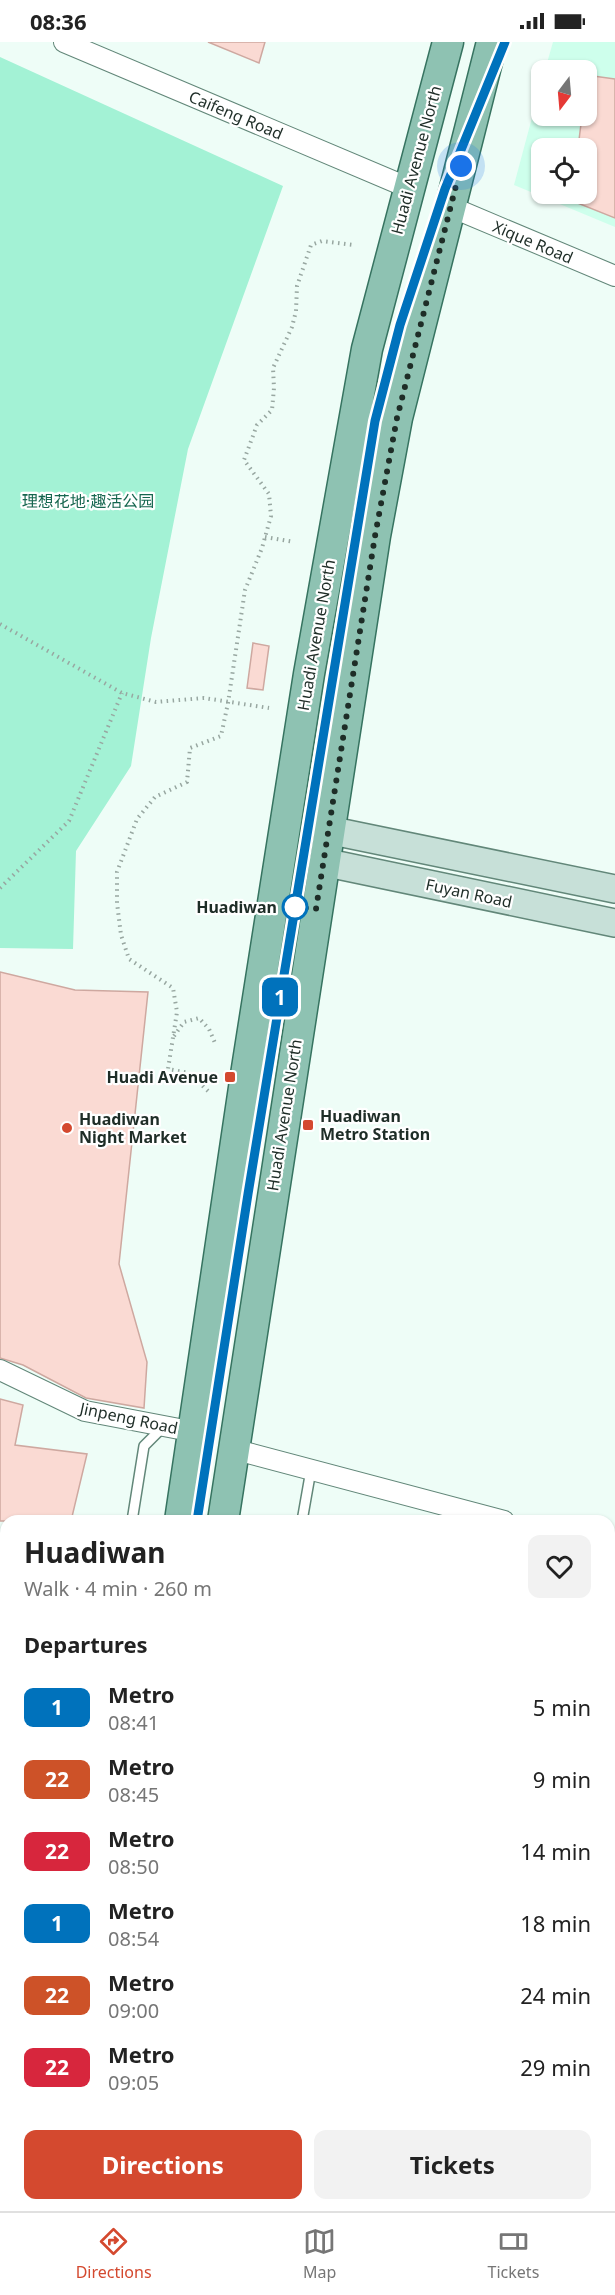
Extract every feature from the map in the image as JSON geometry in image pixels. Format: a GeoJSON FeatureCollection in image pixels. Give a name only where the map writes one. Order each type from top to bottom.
{"type":"FeatureCollection","features":[{"type":"Feature","properties":{"kind":"main road","name":"Huadi Avenue North"},"geometry":{"type":"LineString","coordinates":[[181,1515],[309,674],[367,349],[448,42]]}},
{"type":"Feature","properties":{"kind":"main road","name":"Huadi Avenue North"},"geometry":{"type":"LineString","coordinates":[[224,1515],[375,536],[397,418],[492,42]]}},
{"type":"Feature","properties":{"kind":"street","name":"Caifeng Road"},"geometry":{"type":"LineString","coordinates":[[64,42],[408,188]]}},
{"type":"Feature","properties":{"kind":"street","name":"Xique Road"},"geometry":{"type":"LineString","coordinates":[[451,207],[615,276]]}},
{"type":"Feature","properties":{"kind":"street","name":"Fuyan Road"},"geometry":{"type":"LineString","coordinates":[[328,830],[615,889]]}},
{"type":"Feature","properties":{"kind":"street","name":"Fuyan Road"},"geometry":{"type":"LineString","coordinates":[[323,862],[615,923]]}},
{"type":"Feature","properties":{"kind":"street","name":"Jinpeng Road"},"geometry":{"type":"LineString","coordinates":[[0,1370],[85,1411],[195,1432]]}},
{"type":"Feature","properties":{"kind":"street"},"geometry":{"type":"LineString","coordinates":[[233,1449],[481,1515]]}},
{"type":"Feature","properties":{"kind":"lane"},"geometry":{"type":"LineString","coordinates":[[133,1515],[144,1446],[164,1426]]}},
{"type":"Feature","properties":{"kind":"lane"},"geometry":{"type":"LineString","coordinates":[[303,1515],[311,1470]]}},
{"type":"Feature","properties":{"kind":"path"},"geometry":{"type":"LineString","coordinates":[[208,1091],[189,1073],[168,1069],[177,1012],[173,987],[129,959],[121,935],[118,914],[117,872],[137,819],[155,797],[187,782],[190,747],[221,736],[245,590],[271,516],[269,494],[244,460],[257,425],[272,410],[273,368],[292,327],[296,311],[297,286],[311,244],[322,242],[353,245]]}},
{"type":"Feature","properties":{"kind":"path"},"geometry":{"type":"LineString","coordinates":[[265,537],[294,542]]}},
{"type":"Feature","properties":{"kind":"path"},"geometry":{"type":"LineString","coordinates":[[0,624],[122,693],[156,702],[204,698],[269,708]]}},
{"type":"Feature","properties":{"kind":"path"},"geometry":{"type":"LineString","coordinates":[[0,888],[69,821],[122,693]]}},
{"type":"Feature","properties":{"kind":"path"},"geometry":{"type":"LineString","coordinates":[[171,1039],[184,1022],[199,1018],[209,1029],[215,1042]]}},
{"type":"Feature","properties":{"kind":"shaded area"},"geometry":{"type":"Polygon","coordinates":[[[553,42],[615,42],[615,227],[560,204],[597,204],[597,138],[531,138],[531,192],[514,185],[531,121],[531,126],[597,126],[597,60],[548,60],[553,42]]]}},
{"type":"Feature","properties":{"kind":"green space","name":"理想花地·趣活公园"},"geometry":{"type":"Polygon","coordinates":[[[0,57],[283,186],[188,449],[151,638],[131,766],[76,851],[73,949],[0,948],[0,57]]]}},
{"type":"Feature","properties":{"kind":"building"},"geometry":{"type":"Polygon","coordinates":[[[208,42],[265,42],[259,63],[208,42]]]}},
{"type":"Feature","properties":{"kind":"building"},"geometry":{"type":"Polygon","coordinates":[[[597,77],[615,79],[615,218],[580,204],[597,204],[597,138],[579,138],[581,126],[597,126],[597,77]]]}},
{"type":"Feature","properties":{"kind":"building"},"geometry":{"type":"Polygon","coordinates":[[[253,643],[269,646],[263,690],[247,688],[253,643]]]}},
{"type":"Feature","properties":{"kind":"building","name":"Huadiwan Night Market"},"geometry":{"type":"Polygon","coordinates":[[[0,972],[75,990],[148,992],[119,1264],[147,1362],[144,1408],[86,1398],[23,1365],[0,1358],[0,972]]]}},
{"type":"Feature","properties":{"kind":"building"},"geometry":{"type":"Polygon","coordinates":[[[0,1399],[23,1405],[15,1445],[87,1454],[72,1515],[0,1515],[0,1399]]]}},
{"type":"Feature","properties":{"kind":"metro line","name":"1"},"geometry":{"type":"LineString","coordinates":[[198,1515],[248,1194],[375,421],[400,325],[445,189],[505,42]]}},
{"type":"Feature","properties":{"kind":"place","name":"Huadiwan"},"geometry":{"type":"Point","coordinates":[295,907]}},
{"type":"Feature","properties":{"kind":"place","name":"Huadi Avenue"},"geometry":{"type":"Point","coordinates":[230,1077]}},
{"type":"Feature","properties":{"kind":"place","name":"Huadiwan Metro Station"},"geometry":{"type":"Point","coordinates":[308,1125]}},
{"type":"Feature","properties":{"kind":"place","name":"Huadiwan Night Market"},"geometry":{"type":"Point","coordinates":[67,1128]}},
{"type":"Feature","properties":{"kind":"route"},"geometry":{"type":"LineString","coordinates":[[295,907],[316,909],[375,536],[397,418],[461,166]]}}]}
